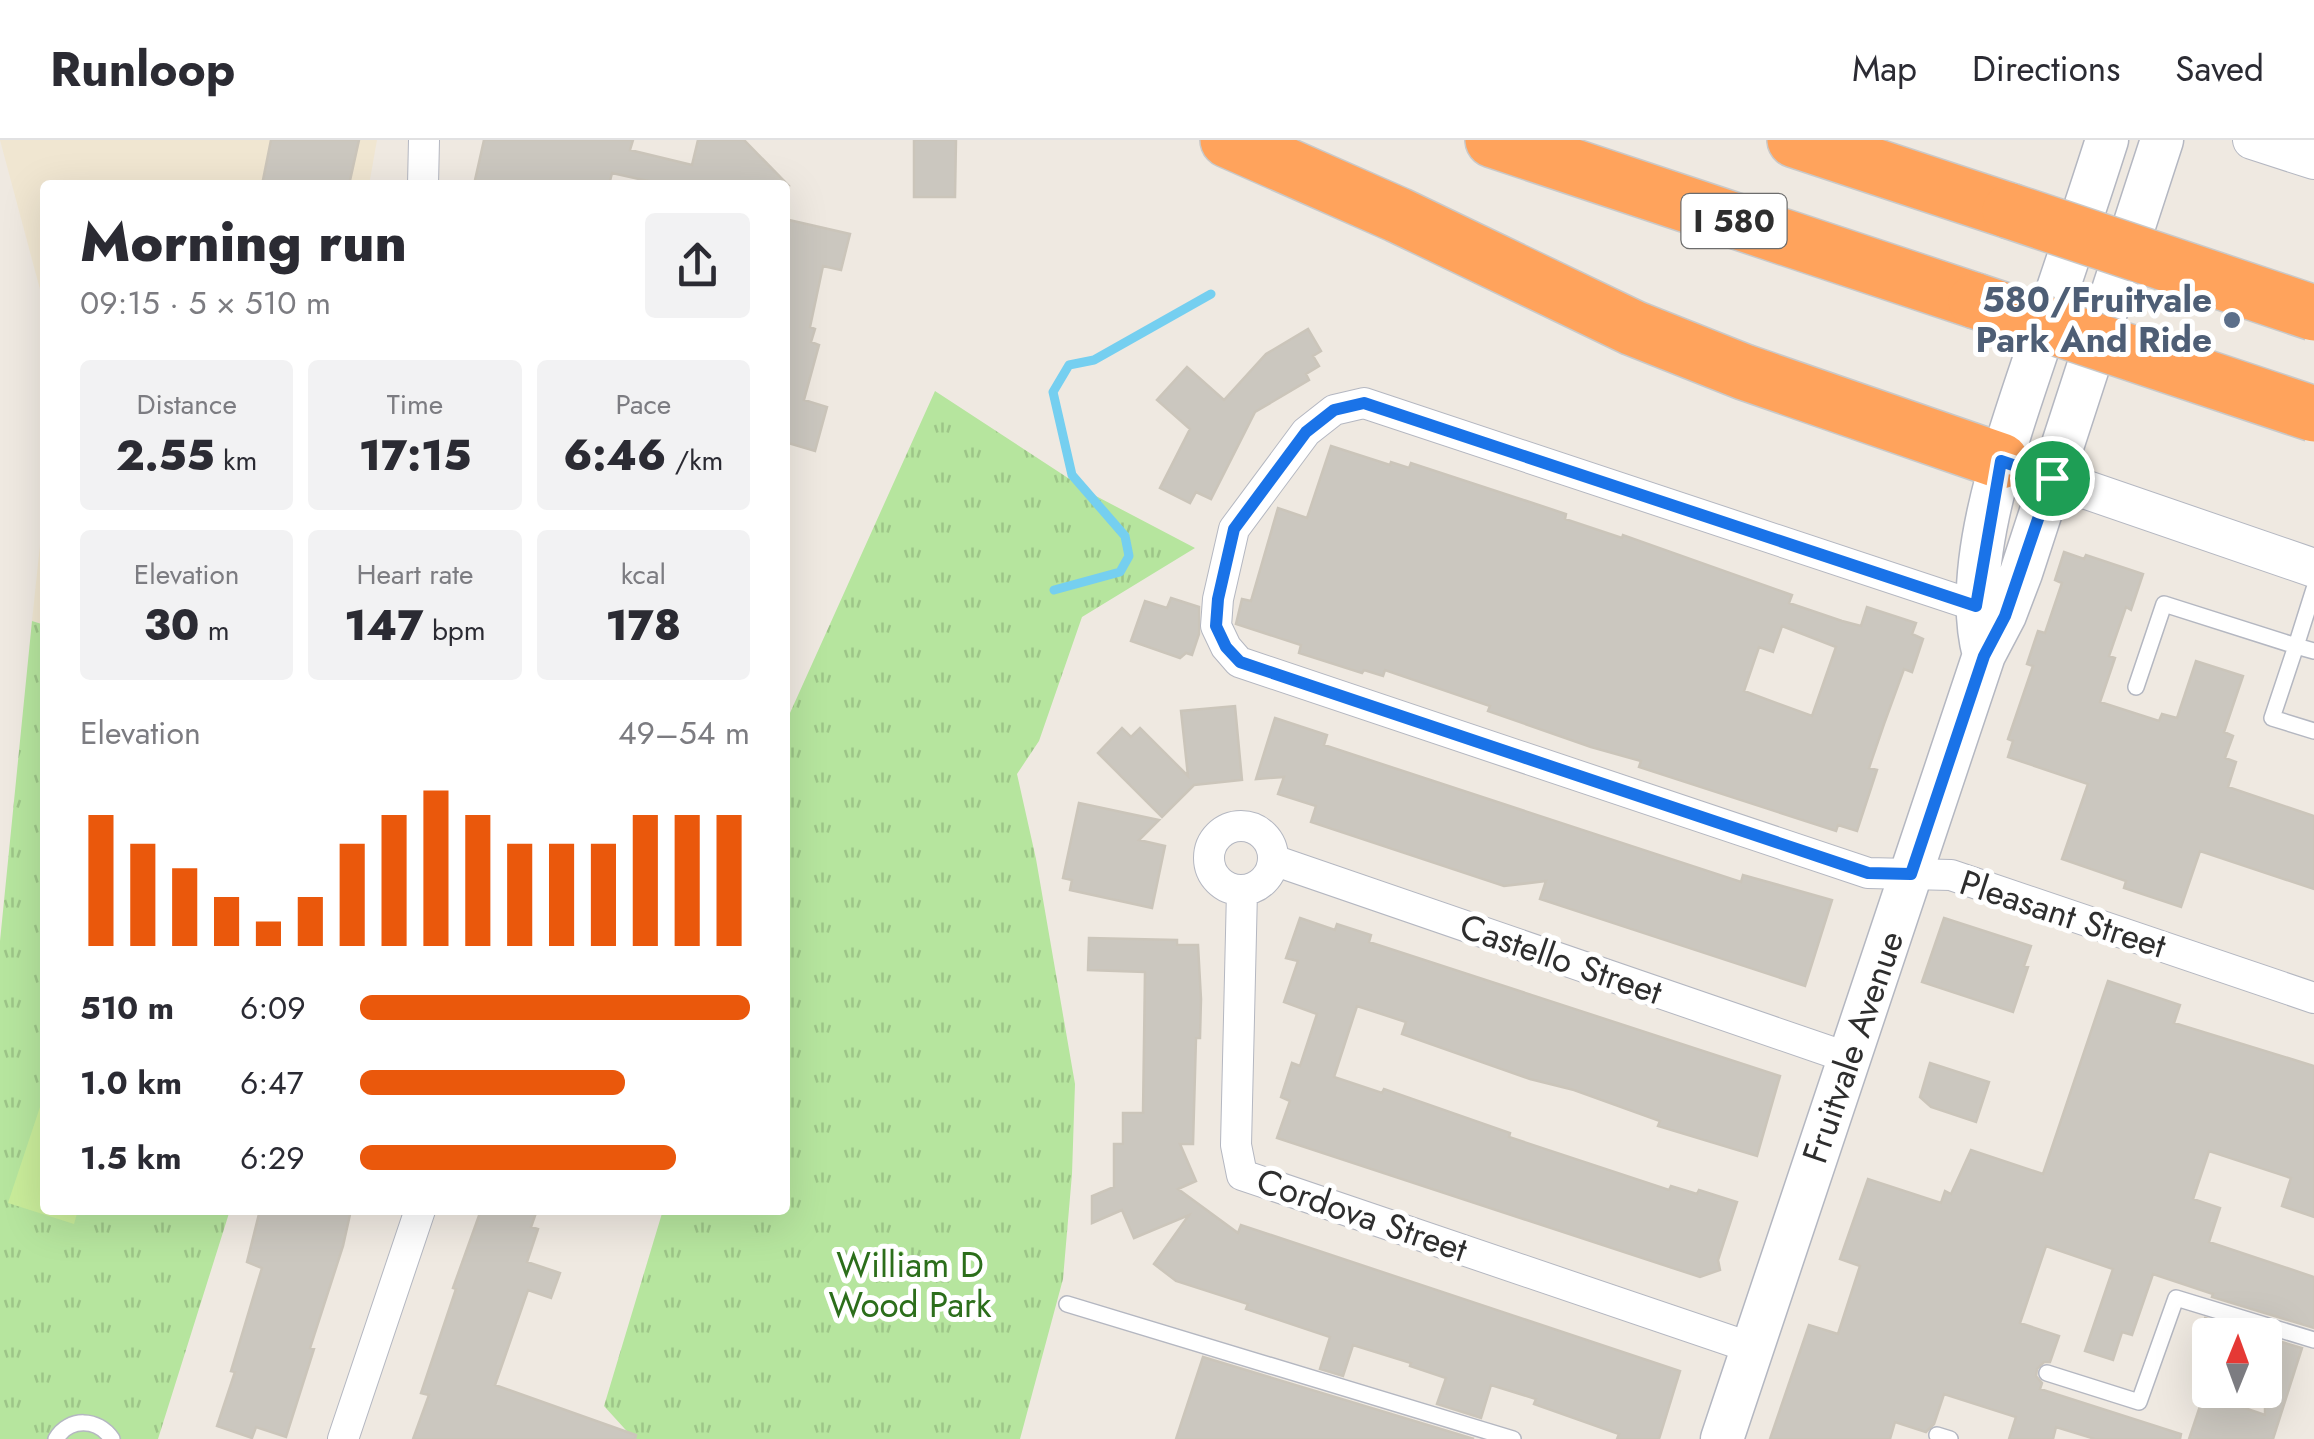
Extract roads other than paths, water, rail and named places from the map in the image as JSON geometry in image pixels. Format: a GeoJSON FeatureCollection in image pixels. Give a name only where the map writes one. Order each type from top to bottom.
{"type":"FeatureCollection","features":[{"type":"Feature","properties":{"kind":"highway"},"geometry":{"type":"LineString","coordinates":[[1228,140],[1398,215],[1633,328],[1744,372],[2001,461]]}},
{"type":"Feature","properties":{"kind":"highway","name":"I 580"},"geometry":{"type":"LineString","coordinates":[[1493,140],[2314,414]]}},
{"type":"Feature","properties":{"kind":"highway"},"geometry":{"type":"LineString","coordinates":[[1795,140],[2314,313]]}},
{"type":"Feature","properties":{"kind":"main road","name":"Fruitvale Avenue"},"geometry":{"type":"LineString","coordinates":[[1984,656],[1976,606],[2001,461],[2107,140]]}},
{"type":"Feature","properties":{"kind":"main road","name":"Fruitvale Avenue"},"geometry":{"type":"LineString","coordinates":[[1722,1439],[1984,656],[2010,601],[2052,478],[2162,140]]}},
{"type":"Feature","properties":{"kind":"main road"},"geometry":{"type":"LineString","coordinates":[[2001,461],[2052,478]]}},
{"type":"Feature","properties":{"kind":"street"},"geometry":{"type":"LineString","coordinates":[[423,180],[424,140]]}},
{"type":"Feature","properties":{"kind":"street"},"geometry":{"type":"LineString","coordinates":[[2252,140],[2314,160]]}},
{"type":"Feature","properties":{"kind":"street","name":"Pleasant Street"},"geometry":{"type":"LineString","coordinates":[[1976,606],[1364,403],[1334,410],[1306,432],[1234,529],[1216,626],[1226,647],[1240,662],[1868,873],[1952,875],[2314,998]]}},
{"type":"Feature","properties":{"kind":"street"},"geometry":{"type":"LineString","coordinates":[[2052,478],[2314,568]]}},
{"type":"Feature","properties":{"kind":"street"},"geometry":{"type":"LineString","coordinates":[[1238,825],[1260,831],[1272,849],[1273,860],[1266,878],[1251,889],[1242,890],[1230,889],[1213,876],[1208,854],[1218,834],[1238,825]]}},
{"type":"Feature","properties":{"kind":"street","name":"Castello Street"},"geometry":{"type":"LineString","coordinates":[[1273,860],[1849,1058]]}},
{"type":"Feature","properties":{"kind":"street","name":"Cordova Street"},"geometry":{"type":"LineString","coordinates":[[1242,890],[1236,1145],[1242,1174],[1752,1348]]}},
{"type":"Feature","properties":{"kind":"street"},"geometry":{"type":"LineString","coordinates":[[343,1439],[418,1215]]}},
{"type":"Feature","properties":{"kind":"lane"},"geometry":{"type":"LineString","coordinates":[[2314,589],[2272,718],[2314,732]]}},
{"type":"Feature","properties":{"kind":"lane"},"geometry":{"type":"LineString","coordinates":[[2136,687],[2164,604],[2314,651]]}},
{"type":"Feature","properties":{"kind":"lane"},"geometry":{"type":"LineString","coordinates":[[2047,1373],[2140,1402],[2176,1298],[2314,1340]]}},
{"type":"Feature","properties":{"kind":"lane"},"geometry":{"type":"LineString","coordinates":[[1067,1304],[1513,1439]]}},
{"type":"Feature","properties":{"kind":"lane"},"geometry":{"type":"LineString","coordinates":[[56,1439],[78,1422],[94,1424],[112,1439]]}},
{"type":"Feature","properties":{"kind":"waterway"},"geometry":{"type":"LineString","coordinates":[[1054,590],[1120,572],[1129,556],[1125,536],[1072,475],[1053,392],[1069,365],[1094,360],[1211,294]]}},
{"type":"Feature","properties":{"kind":"place","name":"580/Fruitvale Park And Ride"},"geometry":{"type":"Point","coordinates":[2232,320]}},
{"type":"Feature","properties":{"kind":"park label","name":"William D Wood Park"},"geometry":{"type":"Point","coordinates":[910,1285]}}]}
